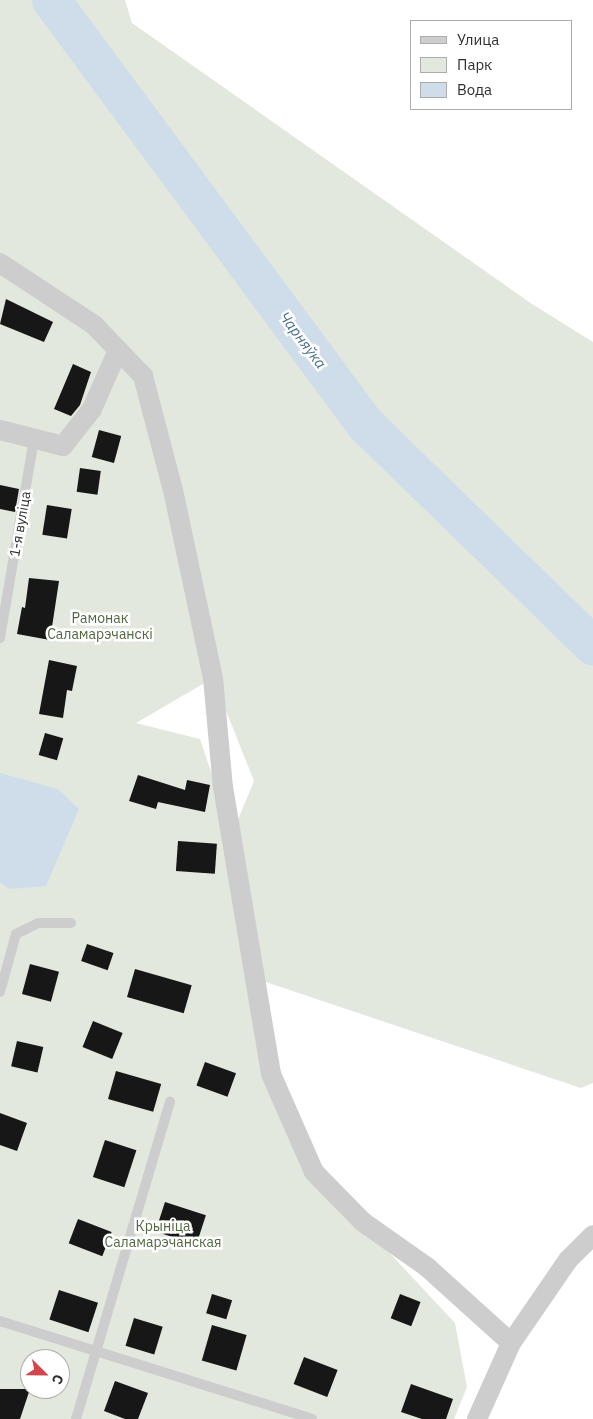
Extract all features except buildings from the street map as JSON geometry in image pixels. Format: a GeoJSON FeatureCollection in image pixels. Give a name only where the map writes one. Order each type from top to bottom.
{"type":"FeatureCollection","features":[{"type":"Feature","properties":{"kind":"street"},"geometry":{"type":"LineString","coordinates":[[0,263],[94,325],[143,376],[173,490],[208,653],[223,787],[272,1074],[314,1172],[363,1222],[427,1267],[511,1343]]}},
{"type":"Feature","properties":{"kind":"street"},"geometry":{"type":"LineString","coordinates":[[0,430],[63,446],[92,409],[118,350]]}},
{"type":"Feature","properties":{"kind":"street"},"geometry":{"type":"LineString","coordinates":[[477,1419],[511,1343],[568,1260],[593,1235]]}},
{"type":"Feature","properties":{"kind":"lane","name":"1-я вуліца"},"geometry":{"type":"LineString","coordinates":[[0,638],[34,440]]}},
{"type":"Feature","properties":{"kind":"lane"},"geometry":{"type":"LineString","coordinates":[[0,992],[16,934],[39,923],[71,923]]}},
{"type":"Feature","properties":{"kind":"lane"},"geometry":{"type":"LineString","coordinates":[[76,1419],[94,1349],[170,1102]]}},
{"type":"Feature","properties":{"kind":"lane"},"geometry":{"type":"LineString","coordinates":[[0,1321],[282,1408],[312,1419]]}},
{"type":"Feature","properties":{"kind":"lane"},"geometry":{"type":"LineString","coordinates":[[279,1419],[282,1408]]}},
{"type":"Feature","properties":{"kind":"green space"},"geometry":{"type":"Polygon","coordinates":[[[0,0],[125,0],[132,23],[532,304],[593,342],[593,1083],[581,1088],[257,979],[271,1074],[314,1172],[455,1323],[467,1387],[454,1419],[0,1419],[0,0]],[[213,678],[136,723],[200,739],[232,834],[254,781],[213,678]]]}},
{"type":"Feature","properties":{"kind":"water"},"geometry":{"type":"Polygon","coordinates":[[[0,773],[58,789],[79,809],[46,886],[10,889],[0,883],[0,773]]]}},
{"type":"Feature","properties":{"kind":"waterway","name":"Чарняўка"},"geometry":{"type":"LineString","coordinates":[[51,0],[365,424],[593,646]]}},
{"type":"Feature","properties":{"kind":"park label","name":"Рамонак Саламарэчанскі"},"geometry":{"type":"Point","coordinates":[100,626]}},
{"type":"Feature","properties":{"kind":"park label","name":"Крыніца Саламарэчанская"},"geometry":{"type":"Point","coordinates":[163,1234]}}]}
